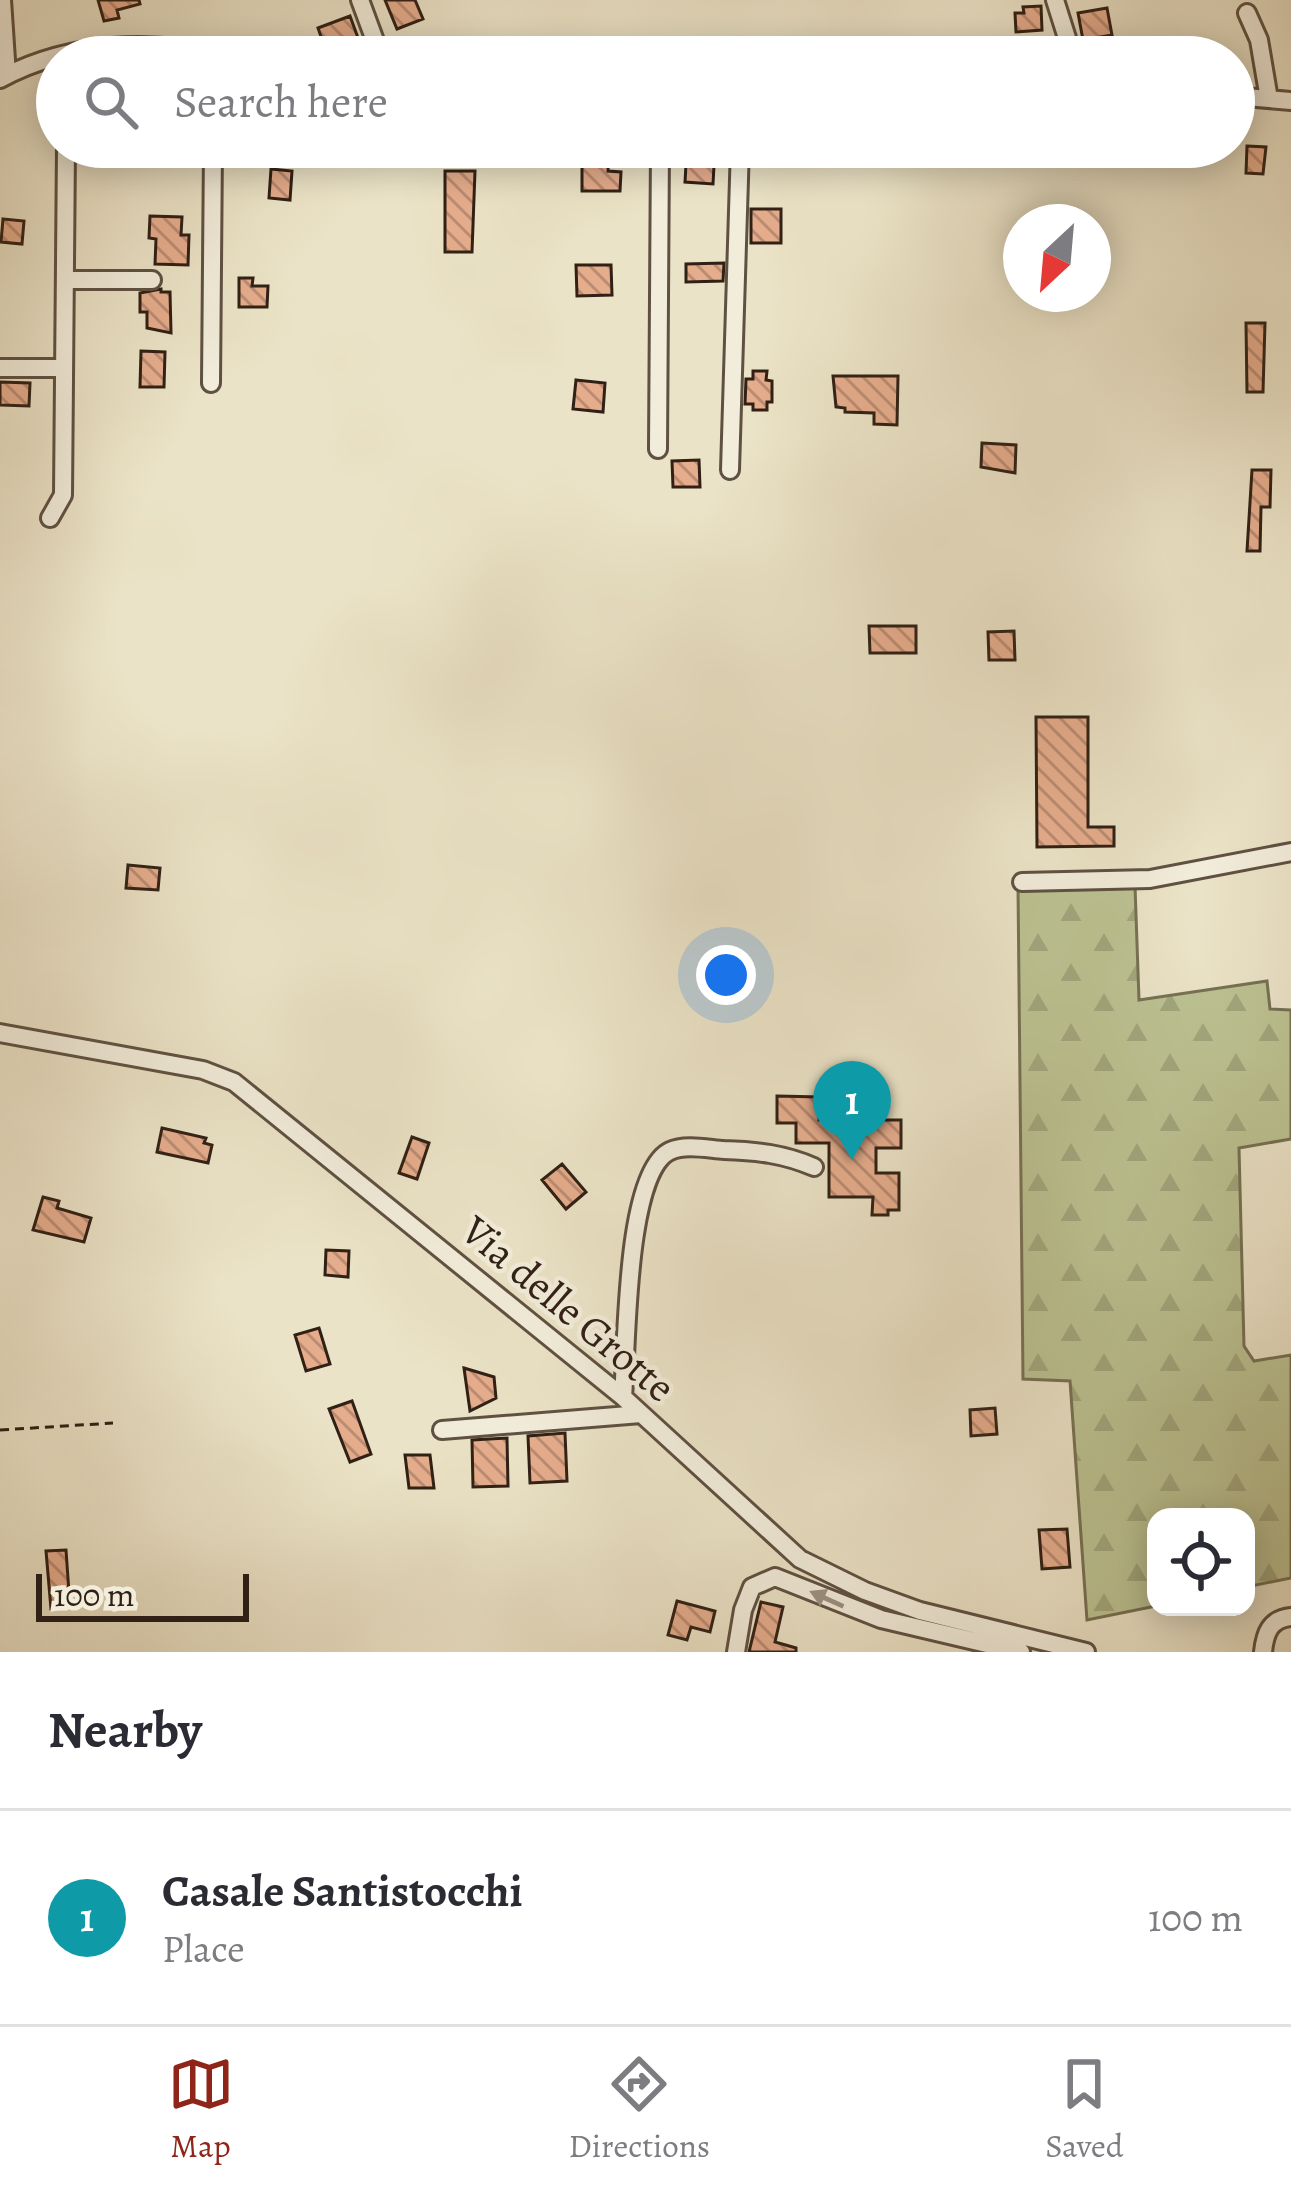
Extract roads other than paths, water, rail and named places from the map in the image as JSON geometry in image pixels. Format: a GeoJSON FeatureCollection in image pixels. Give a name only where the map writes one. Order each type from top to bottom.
{"type":"FeatureCollection","features":[{"type":"Feature","properties":{"kind":"street"},"geometry":{"type":"LineString","coordinates":[[2,0],[3,77],[36,66]]}},
{"type":"Feature","properties":{"kind":"street"},"geometry":{"type":"LineString","coordinates":[[360,0],[373,36]]}},
{"type":"Feature","properties":{"kind":"street"},"geometry":{"type":"LineString","coordinates":[[1055,0],[1066,36]]}},
{"type":"Feature","properties":{"kind":"street"},"geometry":{"type":"LineString","coordinates":[[1247,13],[1258,40],[1269,99]]}},
{"type":"Feature","properties":{"kind":"street"},"geometry":{"type":"LineString","coordinates":[[1255,98],[1291,101]]}},
{"type":"Feature","properties":{"kind":"street"},"geometry":{"type":"LineString","coordinates":[[50,518],[64,495],[66,168]]}},
{"type":"Feature","properties":{"kind":"street"},"geometry":{"type":"LineString","coordinates":[[211,382],[213,168]]}},
{"type":"Feature","properties":{"kind":"street"},"geometry":{"type":"LineString","coordinates":[[658,448],[660,168]]}},
{"type":"Feature","properties":{"kind":"street"},"geometry":{"type":"LineString","coordinates":[[730,470],[739,168]]}},
{"type":"Feature","properties":{"kind":"street"},"geometry":{"type":"LineString","coordinates":[[65,280],[152,280]]}},
{"type":"Feature","properties":{"kind":"street"},"geometry":{"type":"LineString","coordinates":[[0,368],[64,368]]}},
{"type":"Feature","properties":{"kind":"street"},"geometry":{"type":"LineString","coordinates":[[1022,882],[1150,879],[1291,852]]}},
{"type":"Feature","properties":{"kind":"street","name":"Via delle Grotte"},"geometry":{"type":"LineString","coordinates":[[0,1033],[202,1070],[234,1082],[623,1397],[777,1541],[817,1570],[939,1617],[1086,1652]]}},
{"type":"Feature","properties":{"kind":"street"},"geometry":{"type":"LineString","coordinates":[[623,1397],[636,1220],[641,1192],[654,1164],[679,1148],[766,1152],[814,1167]]}},
{"type":"Feature","properties":{"kind":"street"},"geometry":{"type":"LineString","coordinates":[[442,1430],[641,1414]]}},
{"type":"Feature","properties":{"kind":"street"},"geometry":{"type":"LineString","coordinates":[[736,1652],[752,1587],[775,1577],[881,1619],[1021,1652]]}},
{"type":"Feature","properties":{"kind":"street"},"geometry":{"type":"LineString","coordinates":[[1263,1652],[1272,1624],[1291,1617]]}},
{"type":"Feature","properties":{"kind":"place","name":"Casale Santistocchi"},"geometry":{"type":"Point","coordinates":[852,1160]}}]}
